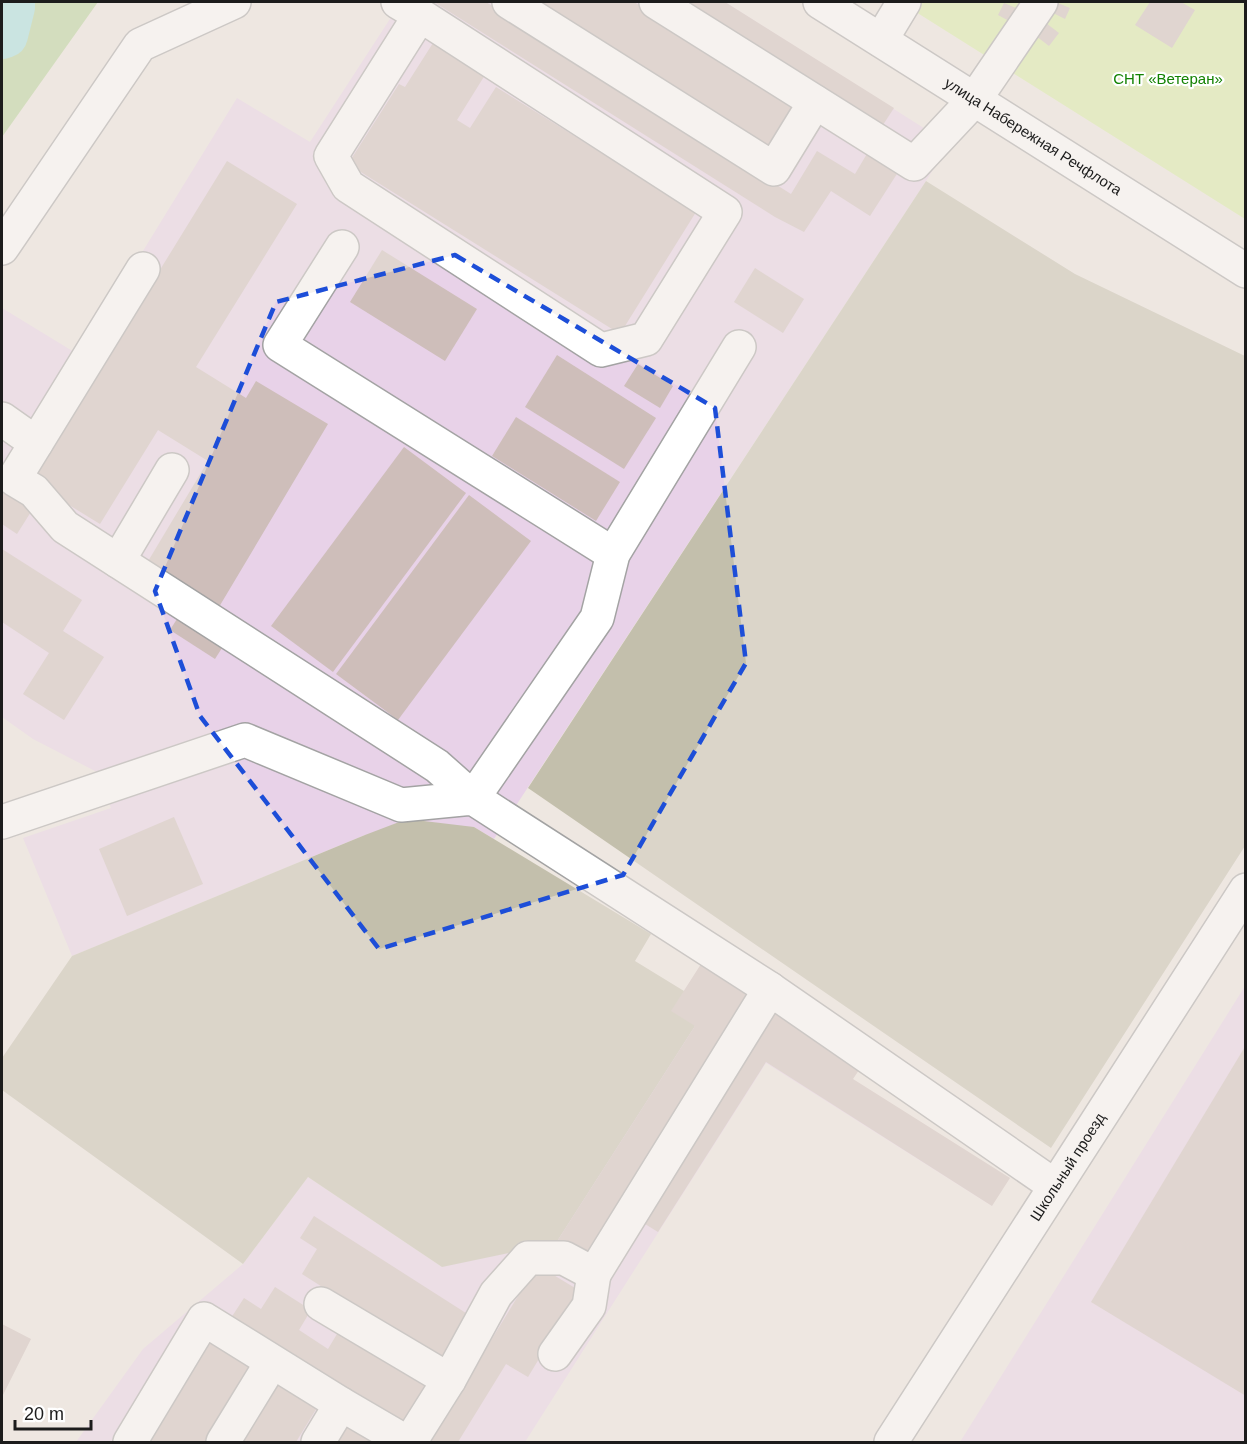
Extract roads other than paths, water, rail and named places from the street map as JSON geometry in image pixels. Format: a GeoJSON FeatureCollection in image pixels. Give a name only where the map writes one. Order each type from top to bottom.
{"type":"FeatureCollection","features":[{"type":"Feature","properties":{"kind":"street"},"geometry":{"type":"LineString","coordinates":[[2,248],[140,45],[234,2]]}},
{"type":"Feature","properties":{"kind":"street"},"geometry":{"type":"LineString","coordinates":[[508,2],[774,168],[815,102]]}},
{"type":"Feature","properties":{"kind":"street"},"geometry":{"type":"LineString","coordinates":[[656,2],[914,164],[975,99],[1041,2]]}},
{"type":"Feature","properties":{"kind":"street","name":"улица Набережная Речфлота"},"geometry":{"type":"LineString","coordinates":[[820,2],[1245,271]]}},
{"type":"Feature","properties":{"kind":"street"},"geometry":{"type":"LineString","coordinates":[[881,40],[904,2]]}},
{"type":"Feature","properties":{"kind":"street"},"geometry":{"type":"LineString","coordinates":[[409,8],[725,212],[646,339],[601,350],[348,186],[331,156],[409,8]]}},
{"type":"Feature","properties":{"kind":"street"},"geometry":{"type":"LineString","coordinates":[[342,247],[280,345],[613,554]]}},
{"type":"Feature","properties":{"kind":"street"},"geometry":{"type":"LineString","coordinates":[[143,268],[14,479],[34,491],[65,527],[437,766],[472,798],[771,989],[1054,1186]]}},
{"type":"Feature","properties":{"kind":"street"},"geometry":{"type":"LineString","coordinates":[[2,822],[245,740],[401,805],[472,798],[597,618],[613,554],[740,347]]}},
{"type":"Feature","properties":{"kind":"street"},"geometry":{"type":"LineString","coordinates":[[2,419],[36,443]]}},
{"type":"Feature","properties":{"kind":"street"},"geometry":{"type":"LineString","coordinates":[[118,561],[172,470]]}},
{"type":"Feature","properties":{"kind":"street","name":"Школьный проезд"},"geometry":{"type":"LineString","coordinates":[[891,1443],[1245,890]]}},
{"type":"Feature","properties":{"kind":"street"},"geometry":{"type":"LineString","coordinates":[[555,1354],[589,1306],[594,1274],[771,989]]}},
{"type":"Feature","properties":{"kind":"street"},"geometry":{"type":"LineString","coordinates":[[130,1443],[204,1319],[408,1443],[449,1380],[496,1294],[528,1258],[564,1258],[594,1274]]}},
{"type":"Feature","properties":{"kind":"street"},"geometry":{"type":"LineString","coordinates":[[321,1304],[449,1380]]}},
{"type":"Feature","properties":{"kind":"street"},"geometry":{"type":"LineString","coordinates":[[223,1443],[272,1362]]}},
{"type":"Feature","properties":{"kind":"street"},"geometry":{"type":"LineString","coordinates":[[318,1443],[341,1404]]}},
{"type":"Feature","properties":{"kind":"waterway"},"geometry":{"type":"LineString","coordinates":[[2,36],[5,35],[12,2]]}},
{"type":"Feature","properties":{"kind":"park label","name":"СНТ «Ветеран»"},"geometry":{"type":"Point","coordinates":[1168,79]}}]}
